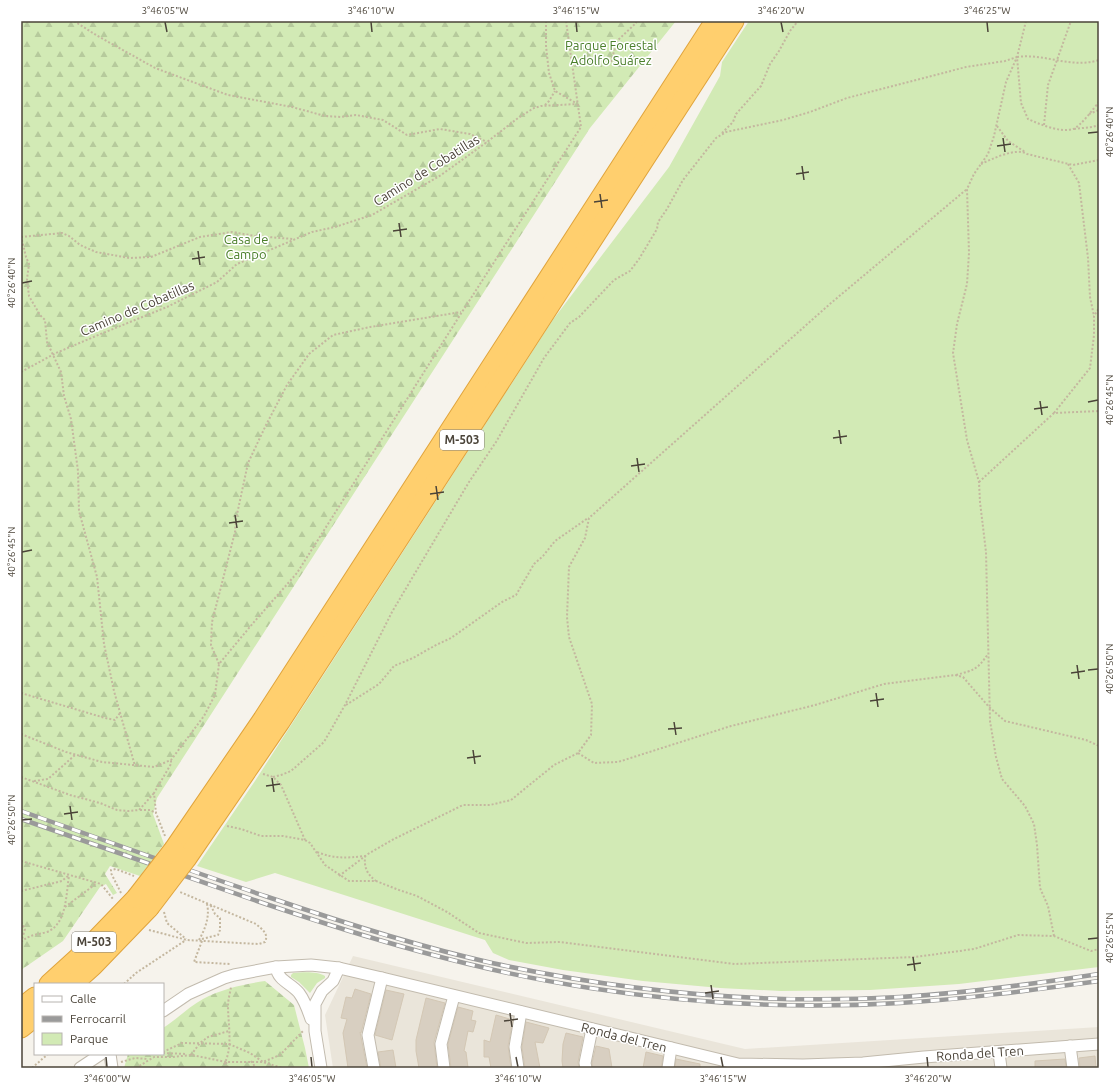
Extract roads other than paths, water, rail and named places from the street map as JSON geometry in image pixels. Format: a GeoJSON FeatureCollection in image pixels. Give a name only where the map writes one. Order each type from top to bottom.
{"type":"FeatureCollection","features":[{"type":"Feature","properties":{"kind":"highway","name":"M-503"},"geometry":{"type":"LineString","coordinates":[[74,983],[93,966],[149,904],[176,849],[263,718],[715,21]]}},
{"type":"Feature","properties":{"kind":"highway","name":"M-503"},"geometry":{"type":"LineString","coordinates":[[176,849],[280,722],[734,21]]}},
{"type":"Feature","properties":{"kind":"highway","name":"M-503"},"geometry":{"type":"LineString","coordinates":[[50,983],[82,954],[149,904]]}},
{"type":"Feature","properties":{"kind":"highway"},"geometry":{"type":"LineString","coordinates":[[21,1008],[34,998]]}},
{"type":"Feature","properties":{"kind":"highway"},"geometry":{"type":"LineString","coordinates":[[21,1028],[34,1018]]}},
{"type":"Feature","properties":{"kind":"street","name":"Ronda del Tren"},"geometry":{"type":"LineString","coordinates":[[164,1010],[188,994],[234,975],[276,967],[311,965],[339,968],[382,978],[671,1048],[738,1066],[804,1067],[925,1063],[999,1052],[1099,1044]]}},
{"type":"Feature","properties":{"kind":"street"},"geometry":{"type":"LineString","coordinates":[[276,967],[280,978],[294,988],[304,999],[314,1027]]}},
{"type":"Feature","properties":{"kind":"street"},"geometry":{"type":"LineString","coordinates":[[321,1068],[314,1027],[314,1012],[318,997],[333,980],[339,968]]}},
{"type":"Feature","properties":{"kind":"street"},"geometry":{"type":"LineString","coordinates":[[374,1068],[368,1035],[382,978]]}},
{"type":"Feature","properties":{"kind":"street"},"geometry":{"type":"LineString","coordinates":[[444,1068],[441,1044],[454,996]]}},
{"type":"Feature","properties":{"kind":"street"},"geometry":{"type":"LineString","coordinates":[[518,1068],[515,1048],[522,1012]]}},
{"type":"Feature","properties":{"kind":"street"},"geometry":{"type":"LineString","coordinates":[[586,1068],[585,1063],[592,1029]]}},
{"type":"Feature","properties":{"kind":"street"},"geometry":{"type":"LineString","coordinates":[[1070,1046],[1073,1068]]}},
{"type":"Feature","properties":{"kind":"street"},"geometry":{"type":"LineString","coordinates":[[668,1068],[671,1048]]}},
{"type":"Feature","properties":{"kind":"street"},"geometry":{"type":"LineString","coordinates":[[999,1052],[1001,1068]]}},
{"type":"Feature","properties":{"kind":"street"},"geometry":{"type":"LineString","coordinates":[[80,1068],[100,1055]]}},
{"type":"Feature","properties":{"kind":"railway"},"geometry":{"type":"LineString","coordinates":[[21,811],[237,886],[379,933],[492,963],[593,982],[695,994],[797,999],[849,999],[900,997],[975,991],[1099,974]]}},
{"type":"Feature","properties":{"kind":"railway"},"geometry":{"type":"LineString","coordinates":[[21,819],[339,928],[463,963],[547,981],[590,988],[667,998],[745,1004],[861,1005],[950,999],[1099,981]]}},
{"type":"Feature","properties":{"kind":"park label","name":"Parque Forestal Adolfo Suárez"},"geometry":{"type":"Point","coordinates":[611,52]}},
{"type":"Feature","properties":{"kind":"park label","name":"Casa de Campo"},"geometry":{"type":"Point","coordinates":[246,246]}}]}
